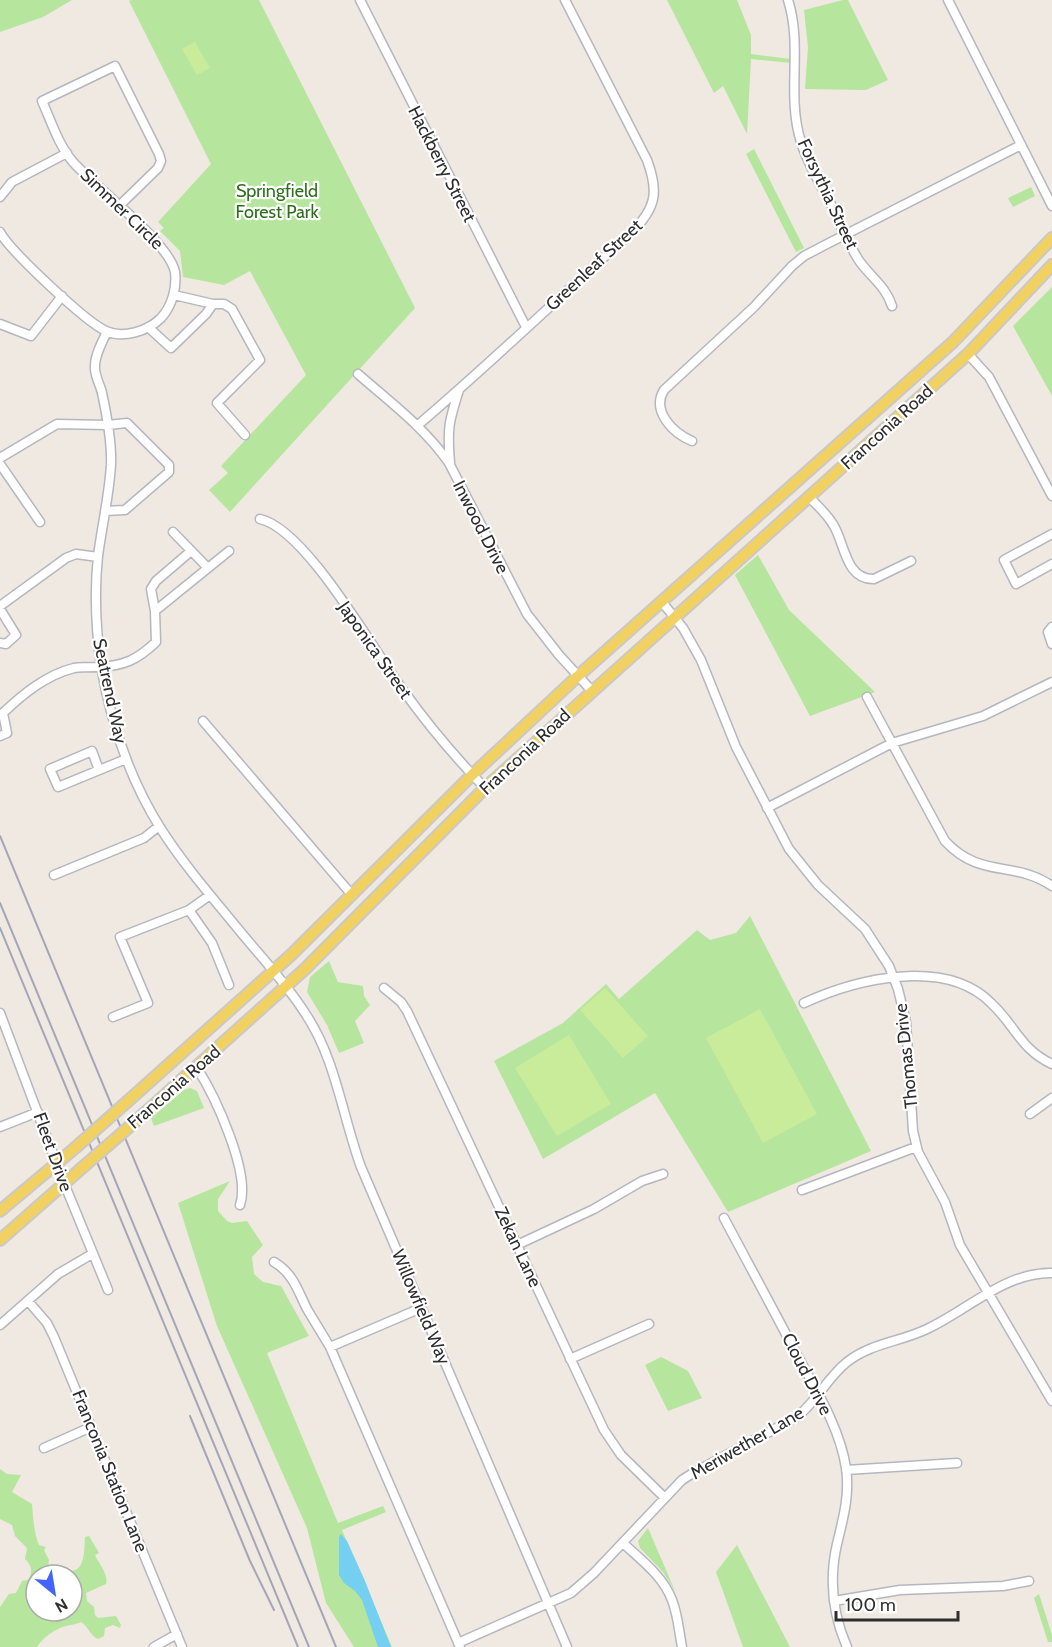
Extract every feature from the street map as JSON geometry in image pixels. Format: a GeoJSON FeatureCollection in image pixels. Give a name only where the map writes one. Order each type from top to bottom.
{"type":"FeatureCollection","features":[{"type":"Feature","properties":{"kind":"main road","name":"Franconia Road"},"geometry":{"type":"LineString","coordinates":[[0,1211],[57,1164],[273,972],[472,775],[578,676],[953,342],[1052,238]]}},
{"type":"Feature","properties":{"kind":"main road","name":"Franconia Road"},"geometry":{"type":"LineString","coordinates":[[0,1240],[286,987],[485,789],[968,354],[1052,265]]}},
{"type":"Feature","properties":{"kind":"main road"},"geometry":{"type":"LineString","coordinates":[[765,509],[776,527]]}},
{"type":"Feature","properties":{"kind":"street","name":"Greenleaf Street"},"geometry":{"type":"LineString","coordinates":[[418,425],[642,222],[651,209],[654,199],[653,178],[646,160],[565,0]]}},
{"type":"Feature","properties":{"kind":"street","name":"Forsythia Street"},"geometry":{"type":"LineString","coordinates":[[788,0],[795,30],[793,96],[798,130],[807,158],[860,262],[888,294],[892,306]]}},
{"type":"Feature","properties":{"kind":"street"},"geometry":{"type":"LineString","coordinates":[[948,0],[1052,206]]}},
{"type":"Feature","properties":{"kind":"street","name":"Hackberry Street"},"geometry":{"type":"LineString","coordinates":[[364,2],[526,327]]}},
{"type":"Feature","properties":{"kind":"street"},"geometry":{"type":"LineString","coordinates":[[67,153],[42,101],[115,66],[161,161],[158,168],[119,206]]}},
{"type":"Feature","properties":{"kind":"street"},"geometry":{"type":"LineString","coordinates":[[692,441],[676,433],[661,411],[660,397],[664,390],[754,307],[795,263],[845,234],[1021,145]]}},
{"type":"Feature","properties":{"kind":"street","name":"Simmer Circle"},"geometry":{"type":"LineString","coordinates":[[0,197],[12,182],[67,153],[72,161],[166,252],[175,272],[174,295]]}},
{"type":"Feature","properties":{"kind":"street"},"geometry":{"type":"LineString","coordinates":[[0,232],[10,246],[62,296],[89,321],[107,332],[127,334],[148,327],[161,317],[174,295],[213,304],[224,304],[232,309],[260,360],[217,403],[245,435]]}},
{"type":"Feature","properties":{"kind":"street"},"geometry":{"type":"LineString","coordinates":[[0,324],[31,336],[62,296]]}},
{"type":"Feature","properties":{"kind":"street"},"geometry":{"type":"LineString","coordinates":[[148,327],[171,348],[206,314],[213,304]]}},
{"type":"Feature","properties":{"kind":"street","name":"Seatrend Way"},"geometry":{"type":"LineString","coordinates":[[107,332],[94,369],[101,389],[108,425],[111,463],[110,487],[98,557],[96,611],[102,667],[112,717],[126,759],[159,826],[210,896],[273,972]]}},
{"type":"Feature","properties":{"kind":"street"},"geometry":{"type":"LineString","coordinates":[[968,354],[989,377],[1052,496]]}},
{"type":"Feature","properties":{"kind":"street","name":"Inwood Drive"},"geometry":{"type":"LineString","coordinates":[[358,374],[418,425],[439,448],[450,465],[526,614],[538,631],[592,691]]}},
{"type":"Feature","properties":{"kind":"street"},"geometry":{"type":"LineString","coordinates":[[450,465],[447,440],[449,420],[459,389]]}},
{"type":"Feature","properties":{"kind":"street"},"geometry":{"type":"LineString","coordinates":[[0,458],[57,424],[127,423],[169,465],[169,472],[125,510],[105,511]]}},
{"type":"Feature","properties":{"kind":"street"},"geometry":{"type":"LineString","coordinates":[[0,464],[40,522]]}},
{"type":"Feature","properties":{"kind":"street"},"geometry":{"type":"LineString","coordinates":[[809,497],[834,525],[849,566],[860,575],[874,579],[911,561]]}},
{"type":"Feature","properties":{"kind":"street","name":"Japonica Street"},"geometry":{"type":"LineString","coordinates":[[260,519],[269,521],[280,528],[312,560],[424,719],[485,789]]}},
{"type":"Feature","properties":{"kind":"street"},"geometry":{"type":"LineString","coordinates":[[173,532],[207,567]]}},
{"type":"Feature","properties":{"kind":"street"},"geometry":{"type":"LineString","coordinates":[[1052,534],[1004,560],[1016,584],[1052,564]]}},
{"type":"Feature","properties":{"kind":"street"},"geometry":{"type":"LineString","coordinates":[[155,611],[229,550]]}},
{"type":"Feature","properties":{"kind":"street"},"geometry":{"type":"LineString","coordinates":[[0,736],[7,733],[3,713],[44,681],[76,668],[102,667],[132,661],[156,642],[155,611],[151,589],[156,581],[191,551]]}},
{"type":"Feature","properties":{"kind":"street"},"geometry":{"type":"LineString","coordinates":[[0,643],[6,644],[16,635],[0,607],[66,558],[76,554],[98,557]]}},
{"type":"Feature","properties":{"kind":"street","name":"Thomas Drive"},"geometry":{"type":"LineString","coordinates":[[662,602],[675,618],[701,660],[736,747],[798,862],[818,885],[865,929],[880,949],[894,978],[906,1022],[916,1147],[945,1202],[960,1245],[1052,1401]]}},
{"type":"Feature","properties":{"kind":"street"},"geometry":{"type":"LineString","coordinates":[[1052,627],[1048,632],[1052,644]]}},
{"type":"Feature","properties":{"kind":"street"},"geometry":{"type":"LineString","coordinates":[[767,808],[892,743],[983,716],[1052,682]]}},
{"type":"Feature","properties":{"kind":"street"},"geometry":{"type":"LineString","coordinates":[[867,697],[945,841],[966,859],[979,865],[1030,875],[1052,886]]}},
{"type":"Feature","properties":{"kind":"street"},"geometry":{"type":"LineString","coordinates":[[202,721],[352,895]]}},
{"type":"Feature","properties":{"kind":"street"},"geometry":{"type":"LineString","coordinates":[[99,770],[92,751],[50,769],[58,787],[126,759]]}},
{"type":"Feature","properties":{"kind":"street"},"geometry":{"type":"LineString","coordinates":[[54,875],[144,838],[159,826]]}},
{"type":"Feature","properties":{"kind":"street"},"geometry":{"type":"LineString","coordinates":[[113,1017],[148,1003],[120,937],[189,909],[210,896]]}},
{"type":"Feature","properties":{"kind":"street"},"geometry":{"type":"LineString","coordinates":[[189,909],[212,943],[229,985]]}},
{"type":"Feature","properties":{"kind":"street","name":"Willowfield Way"},"geometry":{"type":"LineString","coordinates":[[273,972],[304,1011],[326,1051],[361,1167],[567,1647]]}},
{"type":"Feature","properties":{"kind":"street"},"geometry":{"type":"LineString","coordinates":[[804,1003],[850,985],[870,980],[943,979],[971,988],[993,1004],[1025,1046],[1052,1064]]}},
{"type":"Feature","properties":{"kind":"street","name":"Zekan Lane"},"geometry":{"type":"LineString","coordinates":[[384,988],[406,1011],[610,1442],[665,1498]]}},
{"type":"Feature","properties":{"kind":"street","name":"Fleet Drive"},"geometry":{"type":"LineString","coordinates":[[0,1012],[64,1184],[108,1290]]}},
{"type":"Feature","properties":{"kind":"street"},"geometry":{"type":"LineString","coordinates":[[197,1068],[219,1111],[238,1165],[243,1194],[240,1204]]}},
{"type":"Feature","properties":{"kind":"street"},"geometry":{"type":"LineString","coordinates":[[1030,1114],[1052,1098]]}},
{"type":"Feature","properties":{"kind":"street"},"geometry":{"type":"LineString","coordinates":[[0,1127],[38,1112]]}},
{"type":"Feature","properties":{"kind":"street"},"geometry":{"type":"LineString","coordinates":[[802,1190],[916,1147]]}},
{"type":"Feature","properties":{"kind":"street"},"geometry":{"type":"LineString","coordinates":[[517,1245],[594,1209],[642,1181],[663,1174]]}},
{"type":"Feature","properties":{"kind":"street","name":"Cloud Drive"},"geometry":{"type":"LineString","coordinates":[[724,1218],[837,1435],[846,1470],[847,1500],[834,1563],[834,1601],[837,1620],[848,1647]]}},
{"type":"Feature","properties":{"kind":"street"},"geometry":{"type":"LineString","coordinates":[[0,1325],[69,1266],[92,1254]]}},
{"type":"Feature","properties":{"kind":"street"},"geometry":{"type":"LineString","coordinates":[[274,1262],[292,1276],[306,1306],[330,1347],[459,1645]]}},
{"type":"Feature","properties":{"kind":"street","name":"Meriwether Lane"},"geometry":{"type":"LineString","coordinates":[[459,1645],[571,1593],[583,1584],[665,1498],[693,1473],[791,1421],[809,1408],[827,1381],[860,1353],[926,1330],[1021,1277],[1052,1273]]}},
{"type":"Feature","properties":{"kind":"street","name":"Franconia Station Lane"},"geometry":{"type":"LineString","coordinates":[[28,1301],[50,1329],[182,1647]]}},
{"type":"Feature","properties":{"kind":"street"},"geometry":{"type":"LineString","coordinates":[[330,1347],[421,1308]]}},
{"type":"Feature","properties":{"kind":"street"},"geometry":{"type":"LineString","coordinates":[[570,1359],[649,1324]]}},
{"type":"Feature","properties":{"kind":"street"},"geometry":{"type":"LineString","coordinates":[[44,1448],[91,1427]]}},
{"type":"Feature","properties":{"kind":"street"},"geometry":{"type":"LineString","coordinates":[[846,1470],[957,1463]]}},
{"type":"Feature","properties":{"kind":"street"},"geometry":{"type":"LineString","coordinates":[[623,1543],[655,1573],[668,1590],[676,1612],[682,1647]]}},
{"type":"Feature","properties":{"kind":"street"},"geometry":{"type":"LineString","coordinates":[[834,1601],[900,1590],[1003,1586],[1029,1581]]}},
{"type":"Feature","properties":{"kind":"street"},"geometry":{"type":"LineString","coordinates":[[154,1647],[177,1634]]}},
{"type":"Feature","properties":{"kind":"green space"},"geometry":{"type":"Polygon","coordinates":[[[0,0],[72,0],[43,17],[0,32],[0,0]]]}},
{"type":"Feature","properties":{"kind":"green space","name":"Springfield Forest Park"},"geometry":{"type":"Polygon","coordinates":[[[259,0],[415,308],[230,512],[209,490],[228,473],[221,466],[306,375],[250,271],[224,285],[183,277],[180,251],[160,231],[164,228],[158,222],[211,164],[129,1],[259,0]]]}},
{"type":"Feature","properties":{"kind":"green space"},"geometry":{"type":"Polygon","coordinates":[[[667,0],[737,0],[751,35],[751,54],[791,59],[791,63],[751,59],[747,134],[723,86],[714,93],[667,0]]]}},
{"type":"Feature","properties":{"kind":"green space"},"geometry":{"type":"Polygon","coordinates":[[[848,0],[888,80],[866,90],[805,89],[808,47],[804,10],[848,0]]]}},
{"type":"Feature","properties":{"kind":"green space"},"geometry":{"type":"Polygon","coordinates":[[[195,42],[210,68],[197,75],[182,49],[195,42]]]}},
{"type":"Feature","properties":{"kind":"green space"},"geometry":{"type":"Polygon","coordinates":[[[754,149],[804,248],[796,252],[746,154],[754,149]]]}},
{"type":"Feature","properties":{"kind":"green space"},"geometry":{"type":"Polygon","coordinates":[[[1031,187],[1035,196],[1013,207],[1008,198],[1031,187]]]}},
{"type":"Feature","properties":{"kind":"green space"},"geometry":{"type":"Polygon","coordinates":[[[1052,287],[1052,396],[1013,326],[1052,287]]]}},
{"type":"Feature","properties":{"kind":"green space"},"geometry":{"type":"Polygon","coordinates":[[[758,555],[789,610],[875,692],[810,716],[735,575],[758,555]]]}},
{"type":"Feature","properties":{"kind":"green space"},"geometry":{"type":"Polygon","coordinates":[[[750,916],[871,1151],[728,1212],[655,1093],[543,1159],[494,1061],[563,1023],[606,984],[619,999],[697,930],[710,940],[736,933],[750,916]]]}},
{"type":"Feature","properties":{"kind":"green space"},"geometry":{"type":"Polygon","coordinates":[[[329,961],[338,982],[363,986],[364,996],[370,1005],[355,1021],[364,1043],[339,1053],[327,1025],[307,992],[310,977],[329,961]]]}},
{"type":"Feature","properties":{"kind":"green space"},"geometry":{"type":"Polygon","coordinates":[[[605,988],[648,1036],[623,1058],[580,1010],[605,988]]]}},
{"type":"Feature","properties":{"kind":"green space"},"geometry":{"type":"Polygon","coordinates":[[[760,1009],[817,1114],[763,1143],[706,1038],[760,1009]]]}},
{"type":"Feature","properties":{"kind":"green space"},"geometry":{"type":"Polygon","coordinates":[[[569,1035],[611,1104],[557,1136],[515,1068],[569,1035]]]}},
{"type":"Feature","properties":{"kind":"green space"},"geometry":{"type":"Polygon","coordinates":[[[190,1088],[197,1091],[204,1108],[154,1126],[151,1118],[184,1090],[190,1088]]]}},
{"type":"Feature","properties":{"kind":"green space"},"geometry":{"type":"Polygon","coordinates":[[[230,1181],[218,1199],[218,1211],[232,1223],[247,1221],[263,1245],[252,1257],[254,1274],[263,1282],[281,1286],[309,1336],[267,1353],[338,1523],[383,1506],[386,1512],[342,1530],[392,1647],[354,1647],[326,1603],[307,1528],[217,1326],[178,1203],[230,1181]]]}},
{"type":"Feature","properties":{"kind":"green space"},"geometry":{"type":"Polygon","coordinates":[[[661,1357],[688,1371],[702,1398],[668,1411],[645,1365],[661,1357]]]}},
{"type":"Feature","properties":{"kind":"green space"},"geometry":{"type":"Polygon","coordinates":[[[0,1469],[7,1474],[21,1475],[12,1492],[32,1504],[36,1536],[39,1545],[46,1547],[44,1550],[49,1563],[28,1563],[25,1559],[27,1548],[15,1536],[12,1525],[0,1519],[0,1469]]]}},
{"type":"Feature","properties":{"kind":"green space"},"geometry":{"type":"Polygon","coordinates":[[[648,1528],[675,1591],[663,1572],[640,1548],[638,1541],[648,1528]]]}},
{"type":"Feature","properties":{"kind":"green space"},"geometry":{"type":"Polygon","coordinates":[[[89,1536],[99,1553],[95,1555],[107,1581],[106,1584],[86,1593],[87,1601],[94,1607],[98,1618],[116,1616],[121,1625],[120,1628],[113,1625],[105,1628],[104,1636],[98,1639],[82,1623],[84,1563],[82,1563],[85,1537],[89,1536]]]}},
{"type":"Feature","properties":{"kind":"green space"},"geometry":{"type":"Polygon","coordinates":[[[737,1545],[790,1647],[743,1647],[716,1572],[737,1545]]]}},
{"type":"Feature","properties":{"kind":"green space"},"geometry":{"type":"Polygon","coordinates":[[[24,1581],[24,1623],[79,1623],[54,1631],[37,1647],[0,1647],[0,1607],[9,1594],[16,1593],[24,1581]]]}},
{"type":"Feature","properties":{"kind":"green space"},"geometry":{"type":"Polygon","coordinates":[[[1039,1594],[1052,1635],[1052,1642],[1048,1642],[1034,1598],[1039,1594]]]}},
{"type":"Feature","properties":{"kind":"water"},"geometry":{"type":"Polygon","coordinates":[[[341,1534],[347,1541],[365,1581],[391,1647],[378,1647],[362,1600],[339,1575],[339,1537],[341,1534]]]}},
{"type":"Feature","properties":{"kind":"railway"},"geometry":{"type":"LineString","coordinates":[[0,836],[336,1647]]}},
{"type":"Feature","properties":{"kind":"railway"},"geometry":{"type":"LineString","coordinates":[[0,903],[309,1647]]}},
{"type":"Feature","properties":{"kind":"railway"},"geometry":{"type":"LineString","coordinates":[[0,928],[298,1647]]}},
{"type":"Feature","properties":{"kind":"railway"},"geometry":{"type":"LineString","coordinates":[[190,1416],[250,1561],[274,1610]]}}]}
